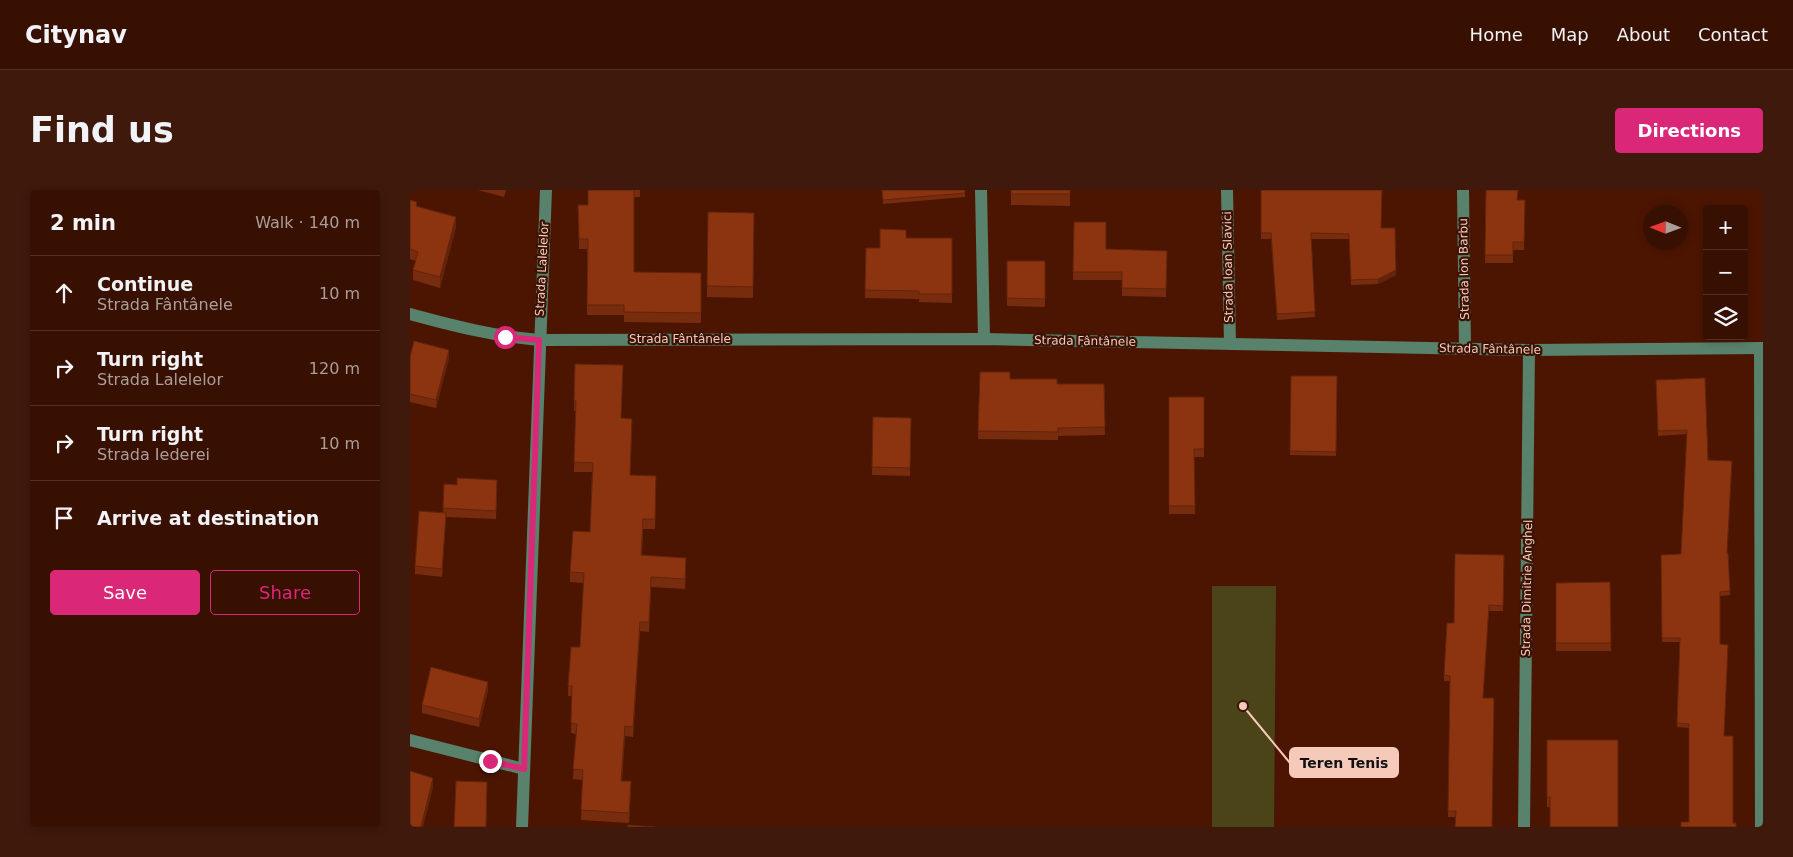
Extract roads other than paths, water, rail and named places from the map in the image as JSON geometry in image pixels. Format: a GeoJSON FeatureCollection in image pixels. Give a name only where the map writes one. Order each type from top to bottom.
{"type":"FeatureCollection","features":[{"type":"Feature","properties":{"kind":"street","name":"Strada Lalelelor"},"geometry":{"type":"LineString","coordinates":[[522,827],[546,190]]}},
{"type":"Feature","properties":{"kind":"street"},"geometry":{"type":"LineString","coordinates":[[981,190],[984,338]]}},
{"type":"Feature","properties":{"kind":"street","name":"Strada Ioan Slavici"},"geometry":{"type":"LineString","coordinates":[[1227,190],[1230,344]]}},
{"type":"Feature","properties":{"kind":"street","name":"Strada Ion Barbu"},"geometry":{"type":"LineString","coordinates":[[1463,190],[1465,348]]}},
{"type":"Feature","properties":{"kind":"street","name":"Strada Fântânele"},"geometry":{"type":"LineString","coordinates":[[410,314],[480,332],[505,337],[539,340],[984,338],[1529,350],[1762,348]]}},
{"type":"Feature","properties":{"kind":"street"},"geometry":{"type":"LineString","coordinates":[[1761,827],[1762,348]]}},
{"type":"Feature","properties":{"kind":"street","name":"Strada Dimitrie Anghel"},"geometry":{"type":"LineString","coordinates":[[1524,827],[1529,350]]}},
{"type":"Feature","properties":{"kind":"street"},"geometry":{"type":"LineString","coordinates":[[410,740],[524,769]]}},
{"type":"Feature","properties":{"kind":"place","name":"Teren Tenis"},"geometry":{"type":"Point","coordinates":[1243,706]}}]}
